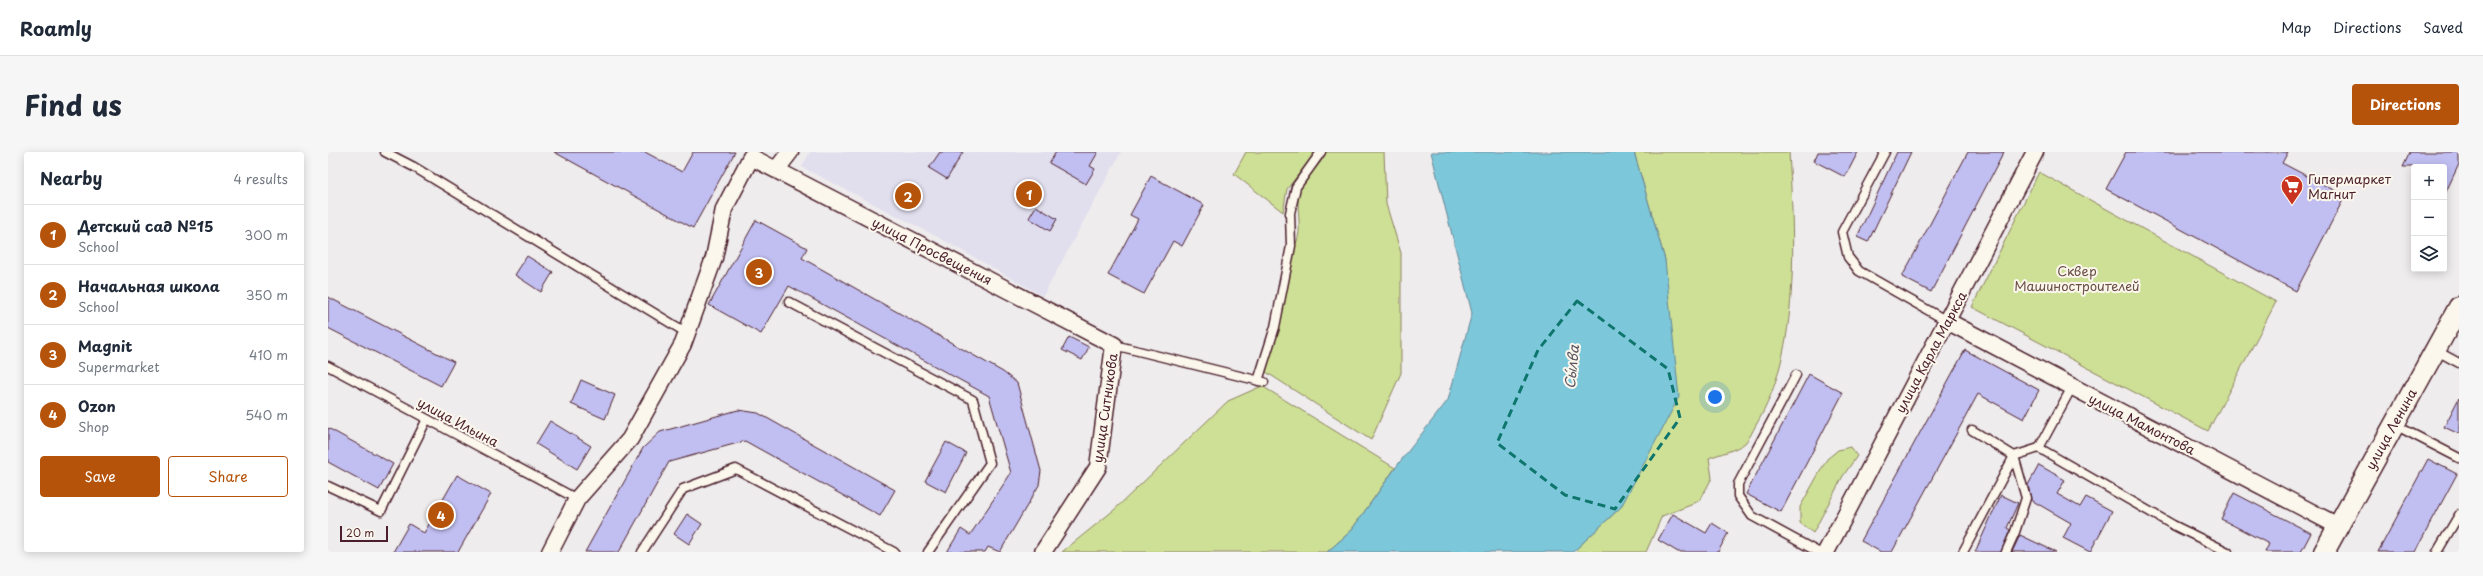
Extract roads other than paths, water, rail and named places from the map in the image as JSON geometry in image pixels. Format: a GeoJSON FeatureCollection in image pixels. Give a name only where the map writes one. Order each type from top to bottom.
{"type":"FeatureCollection","features":[{"type":"Feature","properties":{"kind":"street"},"geometry":{"type":"LineString","coordinates":[[776,170],[790,152]]}},
{"type":"Feature","properties":{"kind":"street","name":"улица Карла Маркса"},"geometry":{"type":"LineString","coordinates":[[1826,552],[2035,152]]}},
{"type":"Feature","properties":{"kind":"street"},"geometry":{"type":"LineString","coordinates":[[550,552],[577,499],[630,439],[687,333],[714,258],[724,209],[751,155]]}},
{"type":"Feature","properties":{"kind":"street","name":"улица Просвещения"},"geometry":{"type":"LineString","coordinates":[[751,155],[776,170],[1114,345]]}},
{"type":"Feature","properties":{"kind":"street","name":"улица Ленина"},"geometry":{"type":"LineString","coordinates":[[2324,552],[2459,307]]}},
{"type":"Feature","properties":{"kind":"street","name":"улица Мамонтова"},"geometry":{"type":"LineString","coordinates":[[1947,322],[2338,526]]}},
{"type":"Feature","properties":{"kind":"street","name":"улица Ситникова"},"geometry":{"type":"LineString","coordinates":[[1043,552],[1098,467],[1114,345]]}},
{"type":"Feature","properties":{"kind":"lane"},"geometry":{"type":"LineString","coordinates":[[385,152],[687,333]]}},
{"type":"Feature","properties":{"kind":"lane"},"geometry":{"type":"LineString","coordinates":[[1114,345],[1261,381],[1275,327],[1291,246],[1290,213],[1296,187],[1322,152]]}},
{"type":"Feature","properties":{"kind":"lane"},"geometry":{"type":"LineString","coordinates":[[1885,152],[1842,232],[1848,257],[1859,271],[1947,322]]}},
{"type":"Feature","properties":{"kind":"lane"},"geometry":{"type":"LineString","coordinates":[[788,302],[973,400],[990,463],[928,552]]}},
{"type":"Feature","properties":{"kind":"lane"},"geometry":{"type":"LineString","coordinates":[[2435,350],[2459,363]]}},
{"type":"Feature","properties":{"kind":"lane","name":"улица Ильина"},"geometry":{"type":"LineString","coordinates":[[328,366],[577,499]]}},
{"type":"Feature","properties":{"kind":"lane"},"geometry":{"type":"LineString","coordinates":[[1796,375],[1738,484],[1738,496],[1752,516],[1818,552]]}},
{"type":"Feature","properties":{"kind":"lane"},"geometry":{"type":"LineString","coordinates":[[1963,552],[2014,456],[2039,448],[2072,387]]}},
{"type":"Feature","properties":{"kind":"lane"},"geometry":{"type":"LineString","coordinates":[[328,486],[381,511],[427,420]]}},
{"type":"Feature","properties":{"kind":"lane"},"geometry":{"type":"LineString","coordinates":[[2394,424],[2459,458]]}},
{"type":"Feature","properties":{"kind":"lane"},"geometry":{"type":"LineString","coordinates":[[1972,430],[2014,456],[2026,498],[2015,532],[2006,552]]}},
{"type":"Feature","properties":{"kind":"lane"},"geometry":{"type":"LineString","coordinates":[[2039,448],[2173,525],[2228,552]]}},
{"type":"Feature","properties":{"kind":"lane"},"geometry":{"type":"LineString","coordinates":[[642,552],[683,489],[736,469],[894,552]]}},
{"type":"Feature","properties":{"kind":"lane"},"geometry":{"type":"LineString","coordinates":[[2437,552],[2459,515]]}},
{"type":"Feature","properties":{"kind":"water","name":"Сы́лва"},"geometry":{"type":"Polygon","coordinates":[[[1431,152],[1634,152],[1665,260],[1679,397],[1621,507],[1573,552],[1327,552],[1350,532],[1399,463],[1448,400],[1472,313],[1431,152]]]}},
{"type":"Feature","properties":{"kind":"place","name":"Детский сад №15"},"geometry":{"type":"Point","coordinates":[1029,194]}},
{"type":"Feature","properties":{"kind":"place","name":"Начальная школа"},"geometry":{"type":"Point","coordinates":[908,196]}},
{"type":"Feature","properties":{"kind":"place","name":"Гипермаркет Магнит"},"geometry":{"type":"Point","coordinates":[2292,206]}},
{"type":"Feature","properties":{"kind":"place","name":"Magnit"},"geometry":{"type":"Point","coordinates":[759,272]}},
{"type":"Feature","properties":{"kind":"place","name":"Ozon"},"geometry":{"type":"Point","coordinates":[441,515]}},
{"type":"Feature","properties":{"kind":"park label","name":"Сквер Машиностроителей"},"geometry":{"type":"Point","coordinates":[2077,278]}}]}
